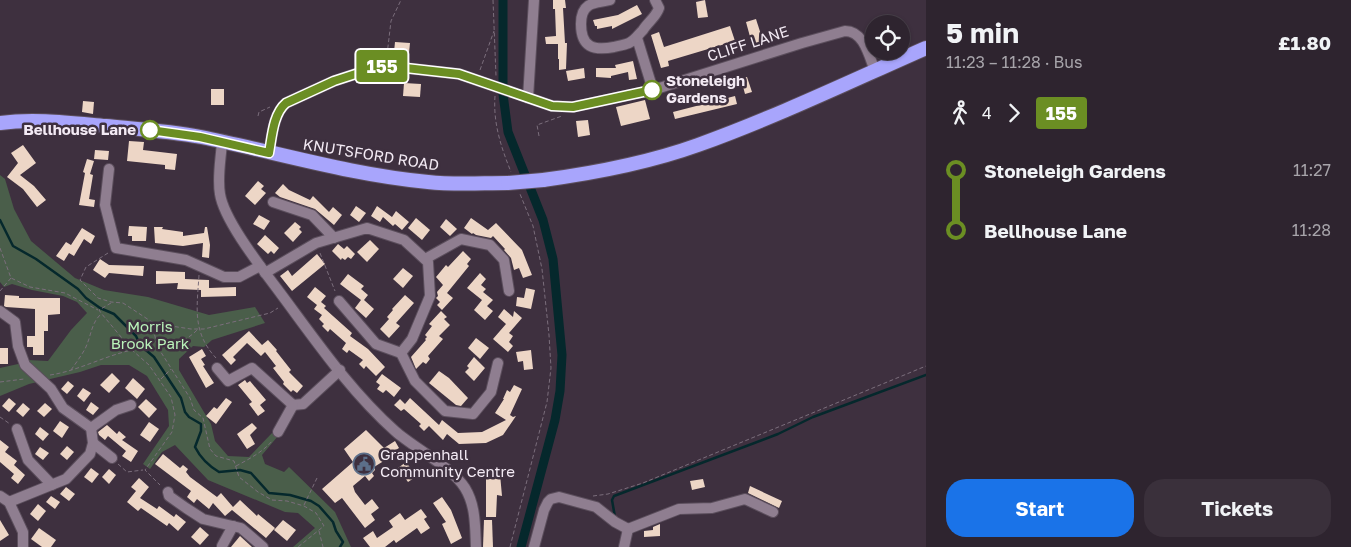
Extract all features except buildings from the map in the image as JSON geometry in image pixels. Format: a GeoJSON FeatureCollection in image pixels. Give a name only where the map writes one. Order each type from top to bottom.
{"type":"FeatureCollection","features":[{"type":"Feature","properties":{"kind":"highway","name":"KNUTSFORD ROAD"},"geometry":{"type":"LineString","coordinates":[[0,123],[42,121],[185,134],[339,168],[428,182],[458,184],[513,183],[582,175],[619,167],[697,145],[740,129],[926,48]]}},
{"type":"Feature","properties":{"kind":"street"},"geometry":{"type":"LineString","coordinates":[[528,98],[534,0]]}},
{"type":"Feature","properties":{"kind":"street"},"geometry":{"type":"LineString","coordinates":[[610,0],[584,4],[581,16],[581,32],[588,46],[601,50],[629,43],[637,38],[657,14],[659,8],[655,0]]}},
{"type":"Feature","properties":{"kind":"street","name":"CLIFF LANE"},"geometry":{"type":"LineString","coordinates":[[282,106],[300,95],[334,81],[385,66],[447,71],[476,79],[552,106],[579,106],[652,90],[845,31],[853,32],[862,39],[875,71]]}},
{"type":"Feature","properties":{"kind":"street"},"geometry":{"type":"LineString","coordinates":[[637,38],[652,90]]}},
{"type":"Feature","properties":{"kind":"street"},"geometry":{"type":"LineString","coordinates":[[269,153],[277,115],[282,106]]}},
{"type":"Feature","properties":{"kind":"street"},"geometry":{"type":"LineString","coordinates":[[222,141],[219,175],[220,195],[229,219],[263,270],[373,411],[396,432],[450,473],[464,487],[472,501],[476,547]]}},
{"type":"Feature","properties":{"kind":"street"},"geometry":{"type":"LineString","coordinates":[[109,169],[105,205],[116,248],[186,260],[224,277],[239,277],[263,270],[316,243],[367,228],[404,240],[428,262],[430,296],[412,339],[401,353]]}},
{"type":"Feature","properties":{"kind":"street"},"geometry":{"type":"LineString","coordinates":[[273,202],[312,215],[334,238]]}},
{"type":"Feature","properties":{"kind":"street"},"geometry":{"type":"LineString","coordinates":[[425,259],[461,239],[490,246],[504,260],[509,291]]}},
{"type":"Feature","properties":{"kind":"street"},"geometry":{"type":"LineString","coordinates":[[339,301],[376,344],[401,353],[415,381],[445,411],[473,414],[491,392],[498,363]]}},
{"type":"Feature","properties":{"kind":"street"},"geometry":{"type":"LineString","coordinates":[[0,311],[15,322],[18,346],[25,365],[51,389],[63,408],[91,428],[93,443],[90,454],[66,478],[9,502]]}},
{"type":"Feature","properties":{"kind":"street"},"geometry":{"type":"LineString","coordinates":[[219,370],[228,381],[252,368],[293,405],[303,404],[340,370]]}},
{"type":"Feature","properties":{"kind":"street"},"geometry":{"type":"LineString","coordinates":[[91,428],[116,410],[131,405]]}},
{"type":"Feature","properties":{"kind":"street"},"geometry":{"type":"LineString","coordinates":[[278,432],[293,405]]}},
{"type":"Feature","properties":{"kind":"street"},"geometry":{"type":"LineString","coordinates":[[17,430],[28,460],[52,485]]}},
{"type":"Feature","properties":{"kind":"street"},"geometry":{"type":"LineString","coordinates":[[93,443],[112,458]]}},
{"type":"Feature","properties":{"kind":"street"},"geometry":{"type":"LineString","coordinates":[[168,492],[170,496],[186,508],[203,518],[241,528],[263,547]]}},
{"type":"Feature","properties":{"kind":"street"},"geometry":{"type":"LineString","coordinates":[[0,496],[9,502],[23,532],[23,547]]}},
{"type":"Feature","properties":{"kind":"street"},"geometry":{"type":"LineString","coordinates":[[534,547],[544,510],[551,499],[558,497],[596,507],[615,522],[628,529],[679,509],[712,508],[745,499],[773,512]]}},
{"type":"Feature","properties":{"kind":"street"},"geometry":{"type":"LineString","coordinates":[[222,546],[233,526]]}},
{"type":"Feature","properties":{"kind":"street"},"geometry":{"type":"LineString","coordinates":[[624,547],[628,529]]}},
{"type":"Feature","properties":{"kind":"path"},"geometry":{"type":"LineString","coordinates":[[385,66],[391,21],[401,0]]}},
{"type":"Feature","properties":{"kind":"path"},"geometry":{"type":"LineString","coordinates":[[493,0],[496,82],[494,111],[496,130],[513,183],[533,226],[542,269],[551,368],[547,402],[510,547]]}},
{"type":"Feature","properties":{"kind":"path"},"geometry":{"type":"LineString","coordinates":[[476,79],[495,28]]}},
{"type":"Feature","properties":{"kind":"path"},"geometry":{"type":"LineString","coordinates":[[258,116],[259,112],[274,105],[282,106]]}},
{"type":"Feature","properties":{"kind":"path"},"geometry":{"type":"LineString","coordinates":[[539,136],[538,125],[576,111],[579,106]]}},
{"type":"Feature","properties":{"kind":"path"},"geometry":{"type":"LineString","coordinates":[[316,243],[339,301]]}},
{"type":"Feature","properties":{"kind":"path"},"geometry":{"type":"LineString","coordinates":[[0,248],[11,278],[30,288],[65,293],[100,310],[132,350],[149,365],[171,397],[175,415],[172,432],[145,470],[127,472],[112,458]]}},
{"type":"Feature","properties":{"kind":"path"},"geometry":{"type":"LineString","coordinates":[[116,248],[86,267],[80,280],[98,298],[123,303],[152,322],[198,329],[270,313],[287,302]]}},
{"type":"Feature","properties":{"kind":"path"},"geometry":{"type":"LineString","coordinates":[[199,266],[198,329],[206,348],[226,369],[219,370]]}},
{"type":"Feature","properties":{"kind":"path"},"geometry":{"type":"LineString","coordinates":[[0,290],[11,278]]}},
{"type":"Feature","properties":{"kind":"path"},"geometry":{"type":"LineString","coordinates":[[100,310],[111,302]]}},
{"type":"Feature","properties":{"kind":"path"},"geometry":{"type":"LineString","coordinates":[[70,370],[85,348],[93,322],[101,313]]}},
{"type":"Feature","properties":{"kind":"path"},"geometry":{"type":"LineString","coordinates":[[152,322],[157,346],[190,398],[194,410],[203,418],[210,449],[216,456],[234,461],[239,477],[272,500],[286,501],[304,506],[316,513],[324,526],[298,547]]}},
{"type":"Feature","properties":{"kind":"path"},"geometry":{"type":"LineString","coordinates":[[157,346],[181,342],[190,338],[198,329]]}},
{"type":"Feature","properties":{"kind":"path"},"geometry":{"type":"LineString","coordinates":[[0,382],[70,370],[132,350]]}},
{"type":"Feature","properties":{"kind":"path"},"geometry":{"type":"LineString","coordinates":[[592,496],[608,494],[642,483],[926,366]]}},
{"type":"Feature","properties":{"kind":"path"},"geometry":{"type":"LineString","coordinates":[[160,380],[172,368]]}},
{"type":"Feature","properties":{"kind":"path"},"geometry":{"type":"LineString","coordinates":[[0,416],[17,430]]}},
{"type":"Feature","properties":{"kind":"path"},"geometry":{"type":"LineString","coordinates":[[235,466],[253,457],[268,445],[278,432]]}},
{"type":"Feature","properties":{"kind":"path"},"geometry":{"type":"LineString","coordinates":[[145,470],[168,492]]}},
{"type":"Feature","properties":{"kind":"path"},"geometry":{"type":"LineString","coordinates":[[304,506],[317,478]]}},
{"type":"Feature","properties":{"kind":"path"},"geometry":{"type":"LineString","coordinates":[[318,530],[323,547]]}},
{"type":"Feature","properties":{"kind":"green space","name":"Morris Brook Park"},"geometry":{"type":"Polygon","coordinates":[[[0,175],[5,179],[14,209],[31,241],[75,278],[104,290],[148,297],[209,315],[255,307],[265,323],[212,340],[204,347],[193,346],[179,359],[179,370],[211,424],[215,441],[228,456],[249,457],[272,433],[278,436],[262,455],[265,464],[284,472],[289,467],[335,512],[351,547],[293,547],[315,528],[298,513],[285,512],[208,480],[175,445],[162,452],[150,469],[143,464],[169,426],[168,410],[147,376],[129,365],[101,365],[29,384],[0,396],[0,368],[27,360],[48,361],[71,330],[87,313],[77,302],[63,296],[12,284],[4,287],[0,282],[0,175]]]}},
{"type":"Feature","properties":{"kind":"waterway"},"geometry":{"type":"LineString","coordinates":[[503,0],[503,94],[508,132],[543,220],[553,259],[562,355],[560,391],[555,420],[521,547]]}},
{"type":"Feature","properties":{"kind":"waterway"},"geometry":{"type":"LineString","coordinates":[[0,220],[13,246],[36,259],[78,289],[86,298],[100,308],[114,314],[136,336],[140,345],[154,357],[181,398],[185,412],[189,417],[201,424],[201,431],[195,447],[208,464],[219,472],[240,470],[251,473],[269,493],[290,495],[311,501],[319,506],[333,522],[343,542],[340,547]]}},
{"type":"Feature","properties":{"kind":"waterway"},"geometry":{"type":"LineString","coordinates":[[615,517],[612,500],[614,496],[778,434],[813,417],[926,375]]}},
{"type":"Feature","properties":{"kind":"bus line","name":"155"},"geometry":{"type":"LineString","coordinates":[[150,130],[222,141],[269,153],[277,115],[286,103],[334,81],[374,68],[388,66],[447,71],[476,79],[552,106],[573,107],[652,90]]}},
{"type":"Feature","properties":{"kind":"place","name":"Stoneleigh Gardens"},"geometry":{"type":"Point","coordinates":[652,90]}},
{"type":"Feature","properties":{"kind":"place","name":"Bellhouse Lane"},"geometry":{"type":"Point","coordinates":[150,130]}},
{"type":"Feature","properties":{"kind":"place","name":"Grappenhall Community Centre"},"geometry":{"type":"Point","coordinates":[364,464]}}]}
